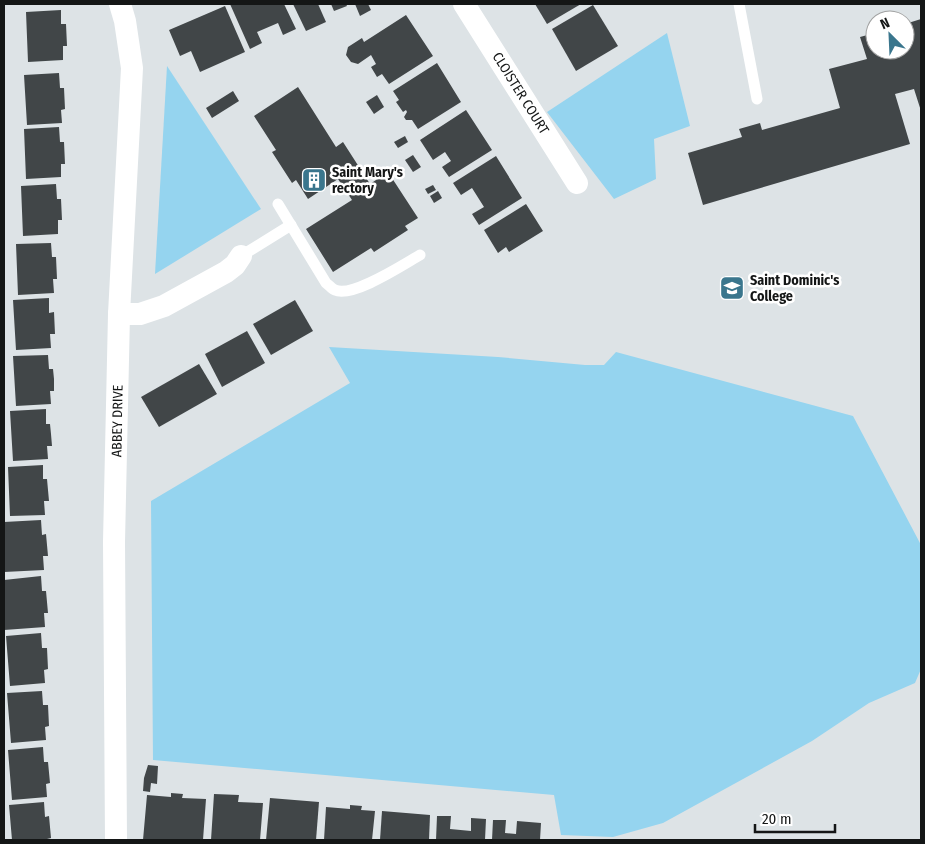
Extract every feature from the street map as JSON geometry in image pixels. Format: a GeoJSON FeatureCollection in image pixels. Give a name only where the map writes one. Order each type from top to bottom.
{"type":"FeatureCollection","features":[{"type":"Feature","properties":{"kind":"street","name":"ABBEY DRIVE"},"geometry":{"type":"LineString","coordinates":[[116,840],[114,542],[119,314],[132,68],[125,22],[120,4]]}},
{"type":"Feature","properties":{"kind":"street","name":"CLOISTER COURT"},"geometry":{"type":"LineString","coordinates":[[464,4],[577,183]]}},
{"type":"Feature","properties":{"kind":"street"},"geometry":{"type":"LineString","coordinates":[[119,314],[140,314],[164,306],[226,272],[242,256]]}},
{"type":"Feature","properties":{"kind":"lane"},"geometry":{"type":"LineString","coordinates":[[739,4],[757,99]]}},
{"type":"Feature","properties":{"kind":"lane"},"geometry":{"type":"LineString","coordinates":[[278,204],[326,283],[336,291],[349,291],[388,275],[420,255]]}},
{"type":"Feature","properties":{"kind":"lane"},"geometry":{"type":"LineString","coordinates":[[242,256],[291,225]]}},
{"type":"Feature","properties":{"kind":"shaded area"},"geometry":{"type":"Polygon","coordinates":[[[667,33],[690,126],[654,139],[656,179],[614,199],[547,112],[667,33]]]}},
{"type":"Feature","properties":{"kind":"shaded area"},"geometry":{"type":"Polygon","coordinates":[[[167,66],[261,209],[155,274],[167,66]]]}},
{"type":"Feature","properties":{"kind":"shaded area"},"geometry":{"type":"Polygon","coordinates":[[[329,347],[498,357],[585,365],[604,365],[616,352],[853,416],[921,545],[921,669],[915,683],[869,703],[812,741],[663,823],[613,837],[561,835],[554,795],[153,760],[151,501],[350,383],[329,347]]]}},
{"type":"Feature","properties":{"kind":"building"},"geometry":{"type":"Polygon","coordinates":[[[230,4],[284,4],[296,29],[283,35],[278,23],[257,32],[262,43],[250,49],[230,4]]]}},
{"type":"Feature","properties":{"kind":"building"},"geometry":{"type":"Polygon","coordinates":[[[293,4],[318,4],[326,22],[306,31],[293,4]]]}},
{"type":"Feature","properties":{"kind":"building"},"geometry":{"type":"Polygon","coordinates":[[[331,4],[346,4],[347,6],[334,11],[331,4]]]}},
{"type":"Feature","properties":{"kind":"building"},"geometry":{"type":"Polygon","coordinates":[[[355,4],[368,4],[371,10],[360,16],[355,4]]]}},
{"type":"Feature","properties":{"kind":"building"},"geometry":{"type":"Polygon","coordinates":[[[535,4],[581,4],[547,24],[535,4]]]}},
{"type":"Feature","properties":{"kind":"building"},"geometry":{"type":"Polygon","coordinates":[[[593,5],[618,46],[576,71],[552,29],[593,5]]]}},
{"type":"Feature","properties":{"kind":"building"},"geometry":{"type":"Polygon","coordinates":[[[225,6],[245,52],[200,72],[191,51],[180,56],[169,30],[225,6]]]}},
{"type":"Feature","properties":{"kind":"building"},"geometry":{"type":"Polygon","coordinates":[[[61,10],[61,24],[66,24],[67,46],[63,46],[63,60],[28,62],[26,12],[61,10]]]}},
{"type":"Feature","properties":{"kind":"building"},"geometry":{"type":"Polygon","coordinates":[[[406,15],[433,56],[389,84],[382,74],[377,77],[371,67],[376,64],[371,55],[358,64],[351,62],[346,55],[348,47],[362,38],[364,42],[406,15]]]}},
{"type":"Feature","properties":{"kind":"building"},"geometry":{"type":"Polygon","coordinates":[[[921,19],[921,111],[914,89],[895,94],[910,144],[703,205],[688,153],[742,137],[739,129],[760,123],[762,130],[840,108],[829,69],[865,60],[915,60],[915,21],[921,19]]]}},
{"type":"Feature","properties":{"kind":"building"},"geometry":{"type":"Polygon","coordinates":[[[865,36],[865,53],[860,37],[865,36]]]}},
{"type":"Feature","properties":{"kind":"building"},"geometry":{"type":"Polygon","coordinates":[[[437,63],[461,102],[418,129],[412,120],[406,120],[404,117],[407,112],[406,110],[403,112],[396,102],[399,100],[393,91],[437,63]]]}},
{"type":"Feature","properties":{"kind":"building"},"geometry":{"type":"Polygon","coordinates":[[[59,73],[60,88],[64,88],[65,109],[61,110],[62,123],[27,125],[24,75],[59,73]]]}},
{"type":"Feature","properties":{"kind":"building","name":"Saint Mary's rectory"},"geometry":{"type":"Polygon","coordinates":[[[298,87],[336,147],[343,142],[370,184],[388,172],[418,218],[405,226],[408,230],[374,252],[371,248],[333,272],[306,229],[352,200],[338,179],[308,199],[296,180],[292,183],[272,152],[276,150],[254,116],[298,87]]]}},
{"type":"Feature","properties":{"kind":"building"},"geometry":{"type":"Polygon","coordinates":[[[233,91],[239,101],[212,118],[206,108],[233,91]]]}},
{"type":"Feature","properties":{"kind":"building"},"geometry":{"type":"Polygon","coordinates":[[[377,95],[384,107],[374,114],[366,102],[377,95]]]}},
{"type":"Feature","properties":{"kind":"building"},"geometry":{"type":"Polygon","coordinates":[[[466,110],[492,150],[449,177],[442,167],[451,161],[445,152],[433,160],[420,140],[466,110]]]}},
{"type":"Feature","properties":{"kind":"building"},"geometry":{"type":"Polygon","coordinates":[[[59,127],[60,142],[64,142],[65,164],[61,164],[61,177],[26,179],[24,129],[59,127]]]}},
{"type":"Feature","properties":{"kind":"building"},"geometry":{"type":"Polygon","coordinates":[[[405,136],[408,142],[398,148],[394,142],[405,136]]]}},
{"type":"Feature","properties":{"kind":"building"},"geometry":{"type":"Polygon","coordinates":[[[413,155],[421,167],[413,172],[405,160],[413,155]]]}},
{"type":"Feature","properties":{"kind":"building"},"geometry":{"type":"Polygon","coordinates":[[[496,156],[522,198],[479,225],[472,214],[484,207],[472,188],[461,195],[453,183],[496,156]]]}},
{"type":"Feature","properties":{"kind":"building"},"geometry":{"type":"Polygon","coordinates":[[[56,184],[57,199],[61,199],[62,220],[58,220],[58,234],[23,236],[21,186],[56,184]]]}},
{"type":"Feature","properties":{"kind":"building"},"geometry":{"type":"Polygon","coordinates":[[[433,185],[436,190],[428,194],[425,189],[433,185]]]}},
{"type":"Feature","properties":{"kind":"building"},"geometry":{"type":"Polygon","coordinates":[[[438,191],[442,198],[434,203],[430,196],[438,191]]]}},
{"type":"Feature","properties":{"kind":"building"},"geometry":{"type":"Polygon","coordinates":[[[526,204],[543,231],[509,252],[506,247],[498,253],[484,230],[526,204]]]}},
{"type":"Feature","properties":{"kind":"building"},"geometry":{"type":"Polygon","coordinates":[[[51,243],[52,257],[56,257],[57,279],[53,279],[54,293],[18,295],[16,244],[51,243]]]}},
{"type":"Feature","properties":{"kind":"building"},"geometry":{"type":"Polygon","coordinates":[[[49,298],[49,313],[54,312],[55,334],[50,334],[51,348],[16,350],[13,300],[49,298]]]}},
{"type":"Feature","properties":{"kind":"building"},"geometry":{"type":"Polygon","coordinates":[[[295,300],[313,331],[271,355],[253,324],[295,300]]]}},
{"type":"Feature","properties":{"kind":"building"},"geometry":{"type":"Polygon","coordinates":[[[247,331],[265,363],[222,387],[205,354],[247,331]]]}},
{"type":"Feature","properties":{"kind":"building"},"geometry":{"type":"Polygon","coordinates":[[[48,355],[49,369],[53,369],[54,379],[54,391],[50,391],[51,404],[16,406],[13,356],[48,355]]]}},
{"type":"Feature","properties":{"kind":"building"},"geometry":{"type":"Polygon","coordinates":[[[199,364],[217,394],[159,427],[141,397],[199,364]]]}},
{"type":"Feature","properties":{"kind":"building"},"geometry":{"type":"Polygon","coordinates":[[[46,409],[46,424],[50,424],[52,446],[47,446],[48,459],[13,461],[10,411],[46,409]]]}},
{"type":"Feature","properties":{"kind":"building"},"geometry":{"type":"Polygon","coordinates":[[[43,465],[43,479],[47,479],[49,501],[44,501],[45,515],[10,516],[8,467],[43,465]]]}},
{"type":"Feature","properties":{"kind":"building"},"geometry":{"type":"Polygon","coordinates":[[[41,520],[42,535],[46,534],[48,556],[43,556],[44,570],[4,572],[4,522],[41,520]]]}},
{"type":"Feature","properties":{"kind":"building"},"geometry":{"type":"Polygon","coordinates":[[[41,576],[42,591],[46,591],[48,613],[44,613],[45,627],[4,630],[4,580],[41,576]]]}},
{"type":"Feature","properties":{"kind":"building"},"geometry":{"type":"Polygon","coordinates":[[[41,633],[42,648],[47,648],[48,669],[44,670],[45,683],[10,686],[6,636],[41,633]]]}},
{"type":"Feature","properties":{"kind":"building"},"geometry":{"type":"Polygon","coordinates":[[[42,691],[43,705],[48,705],[49,726],[45,727],[46,740],[11,743],[7,693],[42,691]]]}},
{"type":"Feature","properties":{"kind":"building"},"geometry":{"type":"Polygon","coordinates":[[[43,747],[44,762],[48,762],[50,783],[46,784],[47,797],[12,800],[8,750],[43,747]]]}},
{"type":"Feature","properties":{"kind":"building"},"geometry":{"type":"Polygon","coordinates":[[[148,765],[158,766],[157,784],[151,783],[150,792],[143,791],[148,765]]]}},
{"type":"Feature","properties":{"kind":"building"},"geometry":{"type":"Polygon","coordinates":[[[171,793],[183,794],[182,798],[206,799],[203,840],[143,840],[147,795],[171,797],[171,793]]]}},
{"type":"Feature","properties":{"kind":"building"},"geometry":{"type":"Polygon","coordinates":[[[214,794],[239,795],[238,802],[263,803],[260,840],[211,840],[214,794]]]}},
{"type":"Feature","properties":{"kind":"building"},"geometry":{"type":"Polygon","coordinates":[[[270,798],[319,802],[316,840],[266,840],[270,798]]]}},
{"type":"Feature","properties":{"kind":"building"},"geometry":{"type":"Polygon","coordinates":[[[44,802],[45,817],[49,816],[51,838],[47,840],[12,840],[9,805],[44,802]]]}},
{"type":"Feature","properties":{"kind":"building"},"geometry":{"type":"Polygon","coordinates":[[[350,805],[362,806],[361,810],[375,811],[372,840],[324,840],[326,807],[350,809],[350,805]]]}},
{"type":"Feature","properties":{"kind":"building"},"geometry":{"type":"Polygon","coordinates":[[[382,811],[430,815],[429,840],[380,840],[382,811]]]}},
{"type":"Feature","properties":{"kind":"building"},"geometry":{"type":"Polygon","coordinates":[[[437,816],[451,816],[450,829],[471,831],[471,818],[486,819],[485,840],[436,840],[437,816]]]}},
{"type":"Feature","properties":{"kind":"building"},"geometry":{"type":"Polygon","coordinates":[[[493,820],[506,820],[505,833],[516,834],[517,821],[541,823],[540,840],[492,840],[493,820]]]}},
{"type":"Feature","properties":{"kind":"place","name":"Saint Mary's rectory"},"geometry":{"type":"Point","coordinates":[314,180]}},
{"type":"Feature","properties":{"kind":"place","name":"Saint Dominic's College"},"geometry":{"type":"Point","coordinates":[732,288]}}]}
